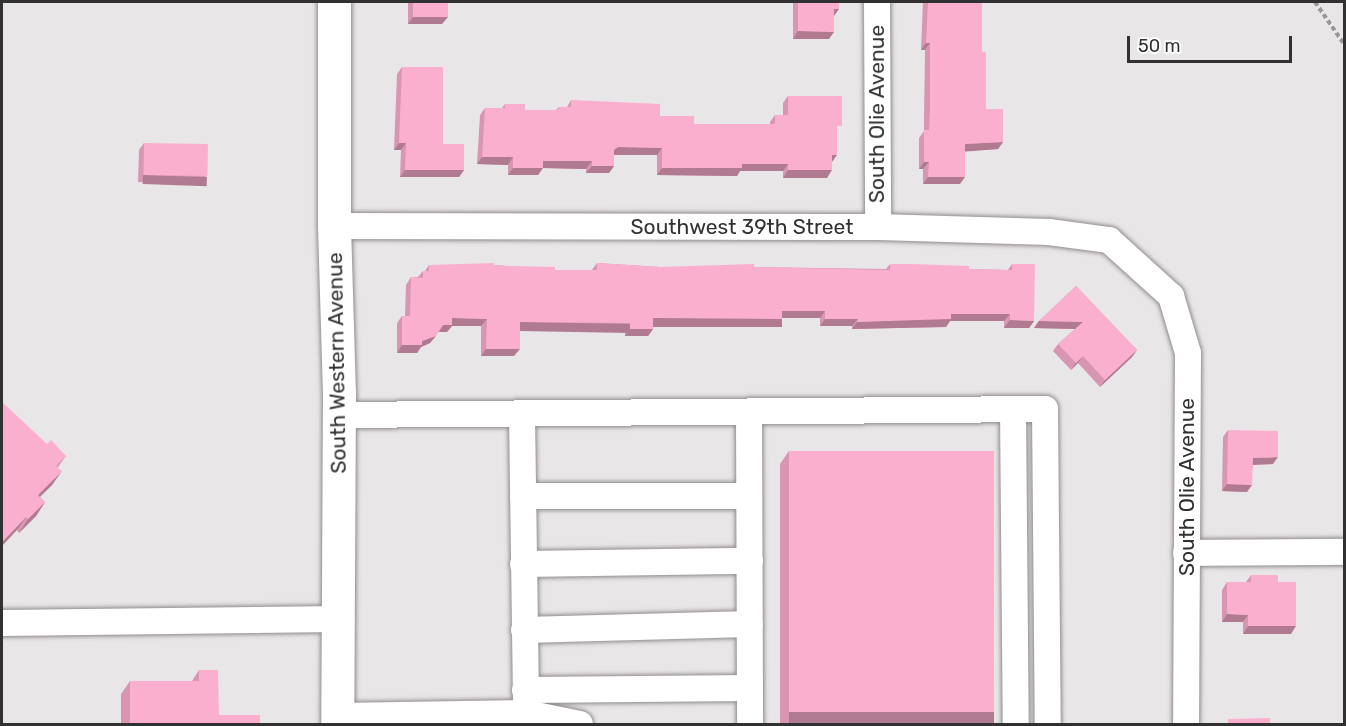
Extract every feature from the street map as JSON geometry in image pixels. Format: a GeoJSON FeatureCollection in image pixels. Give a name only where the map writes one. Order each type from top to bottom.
{"type":"FeatureCollection","features":[{"type":"Feature","properties":{"kind":"main road","name":"South Western Avenue"},"geometry":{"type":"LineString","coordinates":[[334,2],[334,225],[339,415],[337,720]]}},
{"type":"Feature","properties":{"kind":"street","name":"South Olie Avenue"},"geometry":{"type":"LineString","coordinates":[[877,2],[878,227]]}},
{"type":"Feature","properties":{"kind":"street","name":"Southwest 39th Street"},"geometry":{"type":"LineString","coordinates":[[334,225],[878,227],[1049,232],[1109,240],[1140,266]]}},
{"type":"Feature","properties":{"kind":"street","name":"South Olie Avenue"},"geometry":{"type":"LineString","coordinates":[[1140,266],[1171,296],[1188,353],[1186,724]]}},
{"type":"Feature","properties":{"kind":"street"},"geometry":{"type":"LineString","coordinates":[[339,415],[1045,409],[1048,724]]}},
{"type":"Feature","properties":{"kind":"street"},"geometry":{"type":"LineString","coordinates":[[1013,410],[1016,724]]}},
{"type":"Feature","properties":{"kind":"street"},"geometry":{"type":"LineString","coordinates":[[749,413],[750,724]]}},
{"type":"Feature","properties":{"kind":"street"},"geometry":{"type":"LineString","coordinates":[[522,414],[526,709]]}},
{"type":"Feature","properties":{"kind":"street"},"geometry":{"type":"LineString","coordinates":[[523,495],[749,495]]}},
{"type":"Feature","properties":{"kind":"street"},"geometry":{"type":"LineString","coordinates":[[1186,553],[1344,552]]}},
{"type":"Feature","properties":{"kind":"street"},"geometry":{"type":"LineString","coordinates":[[524,564],[750,561]]}},
{"type":"Feature","properties":{"kind":"street"},"geometry":{"type":"LineString","coordinates":[[2,623],[338,619]]}},
{"type":"Feature","properties":{"kind":"street"},"geometry":{"type":"LineString","coordinates":[[524,630],[750,624]]}},
{"type":"Feature","properties":{"kind":"street"},"geometry":{"type":"LineString","coordinates":[[337,720],[526,709],[750,688]]}},
{"type":"Feature","properties":{"kind":"street"},"geometry":{"type":"LineString","coordinates":[[526,709],[580,724]]}},
{"type":"Feature","properties":{"kind":"path"},"geometry":{"type":"LineString","coordinates":[[1315,2],[1344,44]]}},
{"type":"Feature","properties":{"kind":"building"},"geometry":{"type":"Polygon","coordinates":[[[413,2],[448,2],[448,17],[413,17],[413,2]]]}},
{"type":"Feature","properties":{"kind":"building"},"geometry":{"type":"Polygon","coordinates":[[[798,2],[839,2],[839,9],[834,9],[834,32],[798,31],[798,2]]]}},
{"type":"Feature","properties":{"kind":"building"},"geometry":{"type":"Polygon","coordinates":[[[928,2],[982,2],[982,52],[986,52],[986,109],[1003,109],[1003,142],[965,144],[965,177],[928,177],[929,162],[924,162],[924,130],[929,130],[930,109],[930,43],[926,43],[928,2]]]}},
{"type":"Feature","properties":{"kind":"building"},"geometry":{"type":"Polygon","coordinates":[[[402,67],[443,67],[443,144],[464,144],[464,170],[405,170],[406,143],[399,143],[402,67]]]}},
{"type":"Feature","properties":{"kind":"building"},"geometry":{"type":"Polygon","coordinates":[[[788,96],[842,96],[842,126],[837,126],[837,155],[832,155],[832,170],[788,170],[788,164],[742,164],[742,168],[662,168],[662,148],[618,147],[614,150],[614,166],[592,166],[592,161],[543,161],[543,168],[513,168],[513,157],[482,157],[485,108],[505,108],[505,104],[525,104],[525,110],[558,110],[559,107],[571,107],[571,100],[660,104],[660,116],[694,116],[694,124],[775,124],[775,115],[788,115],[788,96]]]}},
{"type":"Feature","properties":{"kind":"building"},"geometry":{"type":"Polygon","coordinates":[[[144,143],[208,144],[207,176],[143,175],[144,143]]]}},
{"type":"Feature","properties":{"kind":"building"},"geometry":{"type":"Polygon","coordinates":[[[494,263],[494,265],[508,266],[555,267],[555,270],[597,270],[597,263],[660,267],[754,264],[754,267],[890,270],[890,264],[969,266],[969,269],[1012,270],[1012,264],[1035,264],[1034,321],[1010,320],[1010,314],[951,314],[951,319],[857,322],[858,319],[825,319],[825,311],[782,311],[782,319],[653,318],[653,329],[630,329],[630,323],[520,322],[520,349],[486,349],[487,319],[452,318],[452,325],[443,325],[436,336],[422,341],[422,345],[402,345],[402,316],[410,316],[411,277],[423,278],[423,271],[429,271],[429,265],[494,263]]]}},
{"type":"Feature","properties":{"kind":"building"},"geometry":{"type":"Polygon","coordinates":[[[1076,286],[1137,350],[1105,380],[1083,356],[1076,363],[1058,344],[1083,322],[1039,321],[1076,286]]]}},
{"type":"Feature","properties":{"kind":"building"},"geometry":{"type":"Polygon","coordinates":[[[2,402],[47,444],[51,440],[66,456],[56,466],[62,471],[38,495],[45,502],[28,519],[26,517],[2,542],[2,402]]]}},
{"type":"Feature","properties":{"kind":"building"},"geometry":{"type":"Polygon","coordinates":[[[1228,430],[1278,431],[1278,457],[1253,458],[1252,485],[1227,484],[1228,430]]]}},
{"type":"Feature","properties":{"kind":"building"},"geometry":{"type":"Polygon","coordinates":[[[789,451],[994,451],[994,712],[789,712],[789,451]]]}},
{"type":"Feature","properties":{"kind":"building"},"geometry":{"type":"Polygon","coordinates":[[[1251,575],[1278,575],[1278,582],[1296,582],[1296,626],[1248,626],[1248,615],[1227,614],[1227,582],[1251,582],[1251,575]]]}},
{"type":"Feature","properties":{"kind":"building"},"geometry":{"type":"Polygon","coordinates":[[[199,670],[218,670],[219,715],[260,715],[260,724],[130,724],[130,681],[199,681],[199,670]]]}},
{"type":"Feature","properties":{"kind":"building"},"geometry":{"type":"Polygon","coordinates":[[[1270,718],[1270,724],[1228,724],[1228,719],[1270,718]]]}}]}
